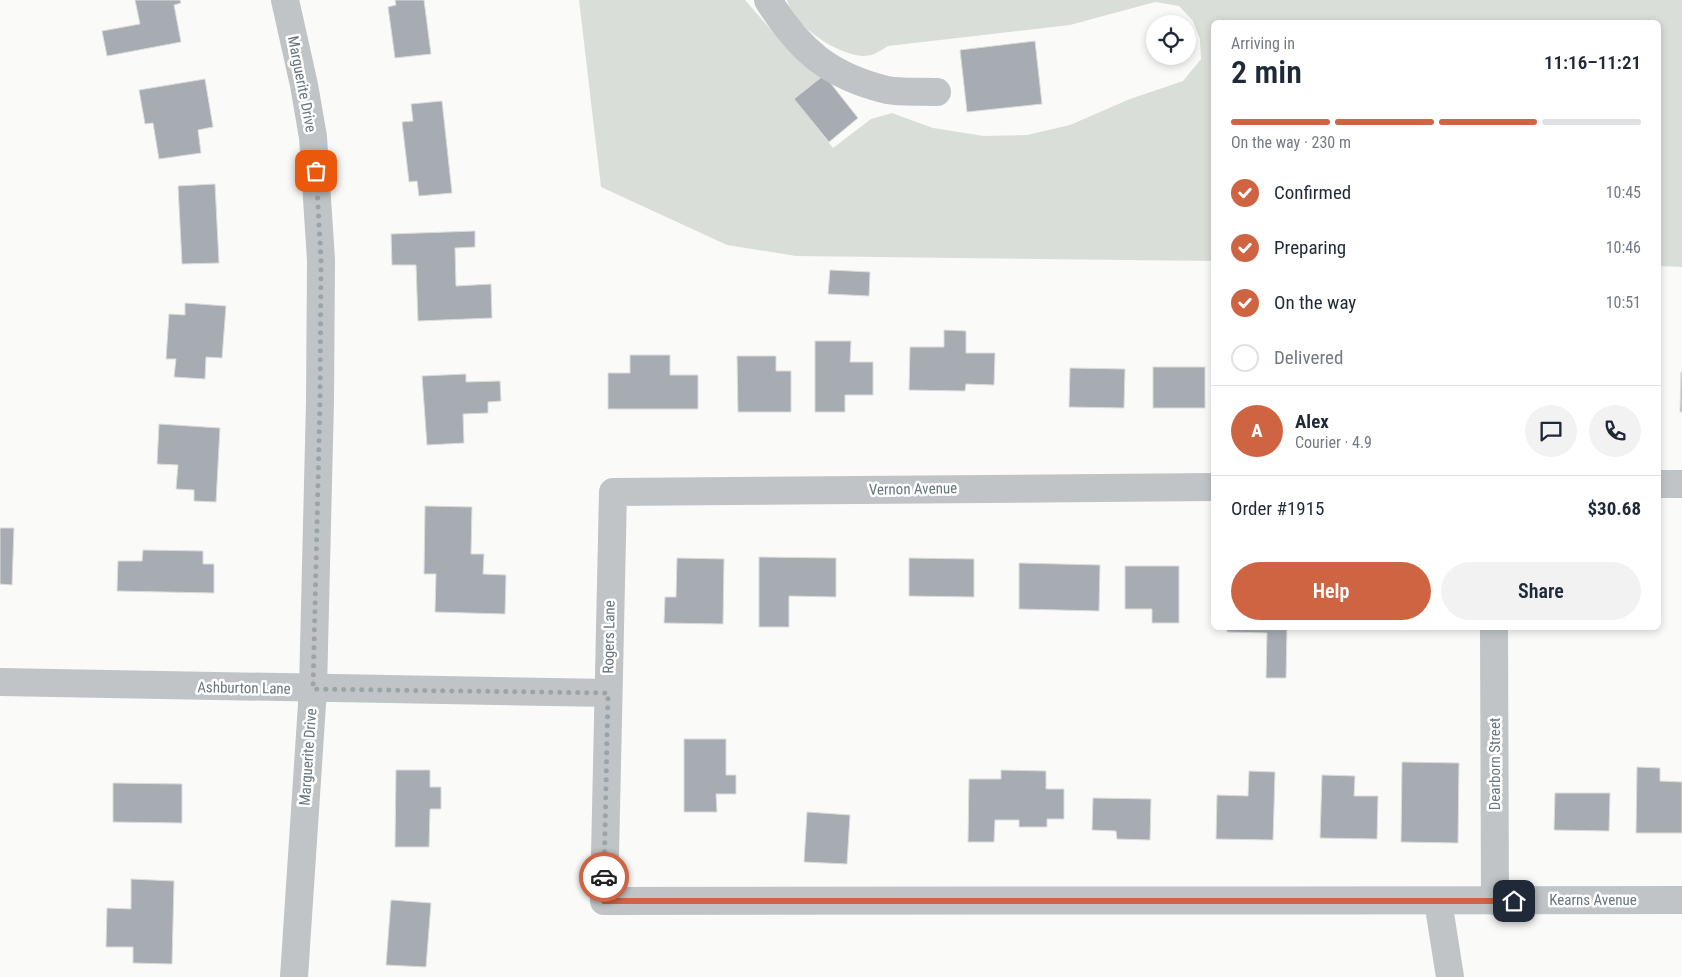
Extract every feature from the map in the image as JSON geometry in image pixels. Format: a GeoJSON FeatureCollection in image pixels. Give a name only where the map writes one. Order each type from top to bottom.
{"type":"FeatureCollection","features":[{"type":"Feature","properties":{"kind":"street","name":"Marguerite Drive"},"geometry":{"type":"LineString","coordinates":[[285,0],[304,85],[313,137],[321,260],[320,401],[313,689],[294,977]]}},
{"type":"Feature","properties":{"kind":"street"},"geometry":{"type":"LineString","coordinates":[[768,0],[790,32],[807,51],[835,72],[888,90],[937,92]]}},
{"type":"Feature","properties":{"kind":"street"},"geometry":{"type":"LineString","coordinates":[[1661,484],[1682,484]]}},
{"type":"Feature","properties":{"kind":"street","name":"Vernon Avenue"},"geometry":{"type":"LineString","coordinates":[[613,492],[1211,487]]}},
{"type":"Feature","properties":{"kind":"street","name":"Rogers Lane"},"geometry":{"type":"LineString","coordinates":[[604,901],[613,492]]}},
{"type":"Feature","properties":{"kind":"street","name":"Dearborn Street"},"geometry":{"type":"LineString","coordinates":[[1494,630],[1495,901]]}},
{"type":"Feature","properties":{"kind":"street","name":"Ashburton Lane"},"geometry":{"type":"LineString","coordinates":[[0,682],[608,693]]}},
{"type":"Feature","properties":{"kind":"street","name":"Kearns Avenue"},"geometry":{"type":"LineString","coordinates":[[604,901],[1682,900]]}},
{"type":"Feature","properties":{"kind":"street"},"geometry":{"type":"LineString","coordinates":[[1438,901],[1450,977]]}},
{"type":"Feature","properties":{"kind":"shaded area"},"geometry":{"type":"Polygon","coordinates":[[[579,0],[745,0],[773,32],[824,75],[795,99],[833,148],[871,119],[892,113],[933,128],[984,136],[1027,135],[1070,125],[1130,99],[1183,81],[1201,59],[1200,39],[1196,29],[1196,15],[1187,15],[1179,6],[1155,2],[1070,25],[888,46],[873,54],[863,56],[841,50],[818,37],[798,19],[791,10],[787,0],[1682,0],[1682,267],[1661,266],[1661,20],[1211,20],[1211,261],[796,256],[727,245],[601,187],[579,0]]]}},
{"type":"Feature","properties":{"kind":"building"},"geometry":{"type":"Polygon","coordinates":[[[135,0],[180,0],[181,3],[174,5],[181,42],[107,56],[102,31],[140,24],[135,0]]]}},
{"type":"Feature","properties":{"kind":"building"},"geometry":{"type":"Polygon","coordinates":[[[395,0],[424,0],[431,54],[395,58],[388,7],[396,5],[395,0]]]}},
{"type":"Feature","properties":{"kind":"building"},"geometry":{"type":"Polygon","coordinates":[[[1035,41],[1042,104],[967,112],[960,50],[1035,41]]]}},
{"type":"Feature","properties":{"kind":"building"},"geometry":{"type":"Polygon","coordinates":[[[824,75],[858,118],[829,142],[794,99],[824,75]]]}},
{"type":"Feature","properties":{"kind":"building"},"geometry":{"type":"Polygon","coordinates":[[[205,79],[213,127],[198,130],[201,153],[159,159],[153,123],[145,124],[139,90],[205,79]]]}},
{"type":"Feature","properties":{"kind":"building"},"geometry":{"type":"Polygon","coordinates":[[[442,101],[452,193],[419,196],[417,181],[409,182],[402,122],[413,121],[411,104],[442,101]]]}},
{"type":"Feature","properties":{"kind":"building"},"geometry":{"type":"Polygon","coordinates":[[[215,184],[219,263],[182,264],[178,186],[215,184]]]}},
{"type":"Feature","properties":{"kind":"building"},"geometry":{"type":"Polygon","coordinates":[[[475,231],[475,247],[455,248],[456,286],[491,284],[492,318],[418,321],[416,265],[392,265],[391,234],[475,231]]]}},
{"type":"Feature","properties":{"kind":"building"},"geometry":{"type":"Polygon","coordinates":[[[830,270],[870,272],[869,296],[828,294],[830,270]]]}},
{"type":"Feature","properties":{"kind":"building"},"geometry":{"type":"Polygon","coordinates":[[[185,303],[226,306],[222,358],[206,357],[205,379],[174,377],[176,359],[166,359],[169,314],[185,315],[185,303]]]}},
{"type":"Feature","properties":{"kind":"building"},"geometry":{"type":"Polygon","coordinates":[[[944,330],[966,331],[966,353],[995,353],[994,385],[966,384],[965,391],[909,390],[910,347],[944,347],[944,330]]]}},
{"type":"Feature","properties":{"kind":"building"},"geometry":{"type":"Polygon","coordinates":[[[815,341],[851,341],[850,362],[873,362],[873,395],[845,395],[845,412],[815,412],[815,341]]]}},
{"type":"Feature","properties":{"kind":"building"},"geometry":{"type":"Polygon","coordinates":[[[630,355],[670,355],[670,375],[698,375],[698,409],[608,409],[608,373],[630,373],[630,355]]]}},
{"type":"Feature","properties":{"kind":"building"},"geometry":{"type":"Polygon","coordinates":[[[737,356],[776,356],[776,371],[791,371],[791,412],[738,412],[737,356]]]}},
{"type":"Feature","properties":{"kind":"building"},"geometry":{"type":"Polygon","coordinates":[[[1153,367],[1205,367],[1205,408],[1153,408],[1153,367]]]}},
{"type":"Feature","properties":{"kind":"building"},"geometry":{"type":"Polygon","coordinates":[[[1070,368],[1125,369],[1124,408],[1069,407],[1070,368]]]}},
{"type":"Feature","properties":{"kind":"building"},"geometry":{"type":"Polygon","coordinates":[[[1681,372],[1682,412],[1680,412],[1681,372]]]}},
{"type":"Feature","properties":{"kind":"building"},"geometry":{"type":"Polygon","coordinates":[[[466,374],[466,382],[500,381],[501,401],[488,402],[488,413],[463,414],[464,443],[427,445],[422,376],[466,374]]]}},
{"type":"Feature","properties":{"kind":"building"},"geometry":{"type":"Polygon","coordinates":[[[159,424],[220,428],[216,502],[194,501],[194,490],[176,489],[178,465],[157,464],[159,424]]]}},
{"type":"Feature","properties":{"kind":"building"},"geometry":{"type":"Polygon","coordinates":[[[425,506],[472,507],[471,554],[484,554],[483,574],[506,575],[505,614],[435,612],[436,574],[424,574],[425,506]]]}},
{"type":"Feature","properties":{"kind":"building"},"geometry":{"type":"Polygon","coordinates":[[[0,528],[14,528],[12,585],[0,584],[0,528]]]}},
{"type":"Feature","properties":{"kind":"building"},"geometry":{"type":"Polygon","coordinates":[[[143,550],[203,551],[203,564],[214,564],[214,593],[117,591],[118,561],[142,561],[143,550]]]}},
{"type":"Feature","properties":{"kind":"building"},"geometry":{"type":"Polygon","coordinates":[[[759,557],[836,558],[836,597],[789,596],[789,627],[759,627],[759,557]]]}},
{"type":"Feature","properties":{"kind":"building"},"geometry":{"type":"Polygon","coordinates":[[[677,558],[724,559],[723,624],[664,623],[665,597],[676,597],[677,558]]]}},
{"type":"Feature","properties":{"kind":"building"},"geometry":{"type":"Polygon","coordinates":[[[909,558],[974,559],[974,597],[909,596],[909,558]]]}},
{"type":"Feature","properties":{"kind":"building"},"geometry":{"type":"Polygon","coordinates":[[[1019,563],[1100,565],[1099,611],[1019,609],[1019,563]]]}},
{"type":"Feature","properties":{"kind":"building"},"geometry":{"type":"Polygon","coordinates":[[[1125,566],[1179,566],[1179,623],[1152,623],[1152,609],[1125,609],[1125,566]]]}},
{"type":"Feature","properties":{"kind":"building"},"geometry":{"type":"Polygon","coordinates":[[[1227,630],[1287,630],[1286,678],[1266,678],[1267,633],[1227,632],[1227,630]]]}},
{"type":"Feature","properties":{"kind":"building"},"geometry":{"type":"Polygon","coordinates":[[[684,739],[726,739],[726,775],[736,775],[736,794],[716,794],[717,812],[684,812],[684,739]]]}},
{"type":"Feature","properties":{"kind":"building"},"geometry":{"type":"Polygon","coordinates":[[[1402,762],[1459,763],[1458,843],[1401,842],[1402,762]]]}},
{"type":"Feature","properties":{"kind":"building"},"geometry":{"type":"Polygon","coordinates":[[[1637,767],[1660,768],[1660,781],[1682,782],[1682,833],[1636,833],[1637,767]]]}},
{"type":"Feature","properties":{"kind":"building"},"geometry":{"type":"Polygon","coordinates":[[[396,770],[430,770],[430,787],[441,787],[441,809],[430,809],[429,847],[395,847],[396,770]]]}},
{"type":"Feature","properties":{"kind":"building"},"geometry":{"type":"Polygon","coordinates":[[[1001,770],[1046,771],[1046,789],[1064,789],[1064,819],[1047,819],[1047,827],[1019,827],[1019,820],[995,820],[994,842],[968,842],[969,779],[1001,779],[1001,770]]]}},
{"type":"Feature","properties":{"kind":"building"},"geometry":{"type":"Polygon","coordinates":[[[1249,771],[1275,772],[1273,840],[1216,839],[1217,795],[1248,796],[1249,771]]]}},
{"type":"Feature","properties":{"kind":"building"},"geometry":{"type":"Polygon","coordinates":[[[1322,775],[1355,776],[1354,796],[1378,796],[1377,839],[1320,838],[1322,775]]]}},
{"type":"Feature","properties":{"kind":"building"},"geometry":{"type":"Polygon","coordinates":[[[113,783],[182,784],[182,823],[113,822],[113,783]]]}},
{"type":"Feature","properties":{"kind":"building"},"geometry":{"type":"Polygon","coordinates":[[[1555,793],[1610,793],[1609,831],[1554,830],[1555,793]]]}},
{"type":"Feature","properties":{"kind":"building"},"geometry":{"type":"Polygon","coordinates":[[[1093,798],[1151,799],[1150,840],[1117,839],[1116,831],[1092,830],[1093,798]]]}},
{"type":"Feature","properties":{"kind":"building"},"geometry":{"type":"Polygon","coordinates":[[[807,812],[850,815],[847,864],[804,862],[807,812]]]}},
{"type":"Feature","properties":{"kind":"building"},"geometry":{"type":"Polygon","coordinates":[[[131,879],[174,881],[172,964],[133,963],[133,947],[106,947],[107,908],[131,909],[131,879]]]}},
{"type":"Feature","properties":{"kind":"building"},"geometry":{"type":"Polygon","coordinates":[[[391,900],[431,903],[426,967],[386,965],[391,900]]]}},
{"type":"Feature","properties":{"kind":"way so far"},"geometry":{"type":"LineString","coordinates":[[316,171],[321,260],[320,401],[313,689],[608,693],[604,877]]}},
{"type":"Feature","properties":{"kind":"route"},"geometry":{"type":"LineString","coordinates":[[604,877],[604,901],[1514,901]]}}]}
